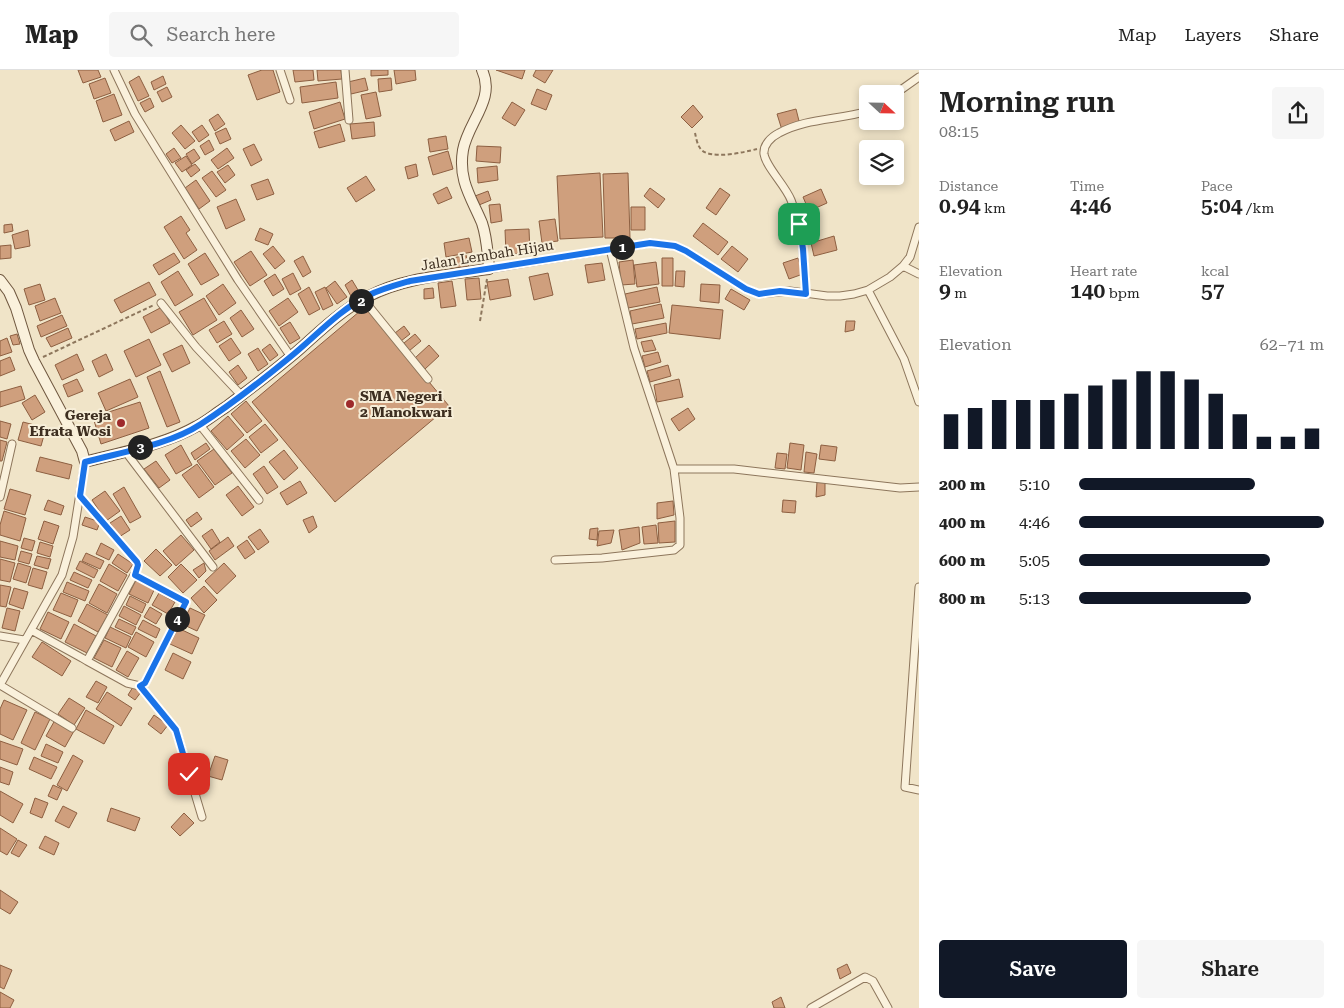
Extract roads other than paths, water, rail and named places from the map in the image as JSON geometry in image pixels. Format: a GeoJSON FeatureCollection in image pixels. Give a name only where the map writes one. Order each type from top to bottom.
{"type":"FeatureCollection","features":[{"type":"Feature","properties":{"kind":"street"},"geometry":{"type":"LineString","coordinates":[[114,70],[135,114],[159,153],[238,280],[291,357]]}},
{"type":"Feature","properties":{"kind":"street"},"geometry":{"type":"LineString","coordinates":[[280,70],[290,100]]}},
{"type":"Feature","properties":{"kind":"street"},"geometry":{"type":"LineString","coordinates":[[345,70],[349,120]]}},
{"type":"Feature","properties":{"kind":"street"},"geometry":{"type":"LineString","coordinates":[[482,70],[487,89],[481,107],[466,137],[463,150],[462,178],[482,224],[489,269]]}},
{"type":"Feature","properties":{"kind":"street"},"geometry":{"type":"LineString","coordinates":[[904,88],[919,77]]}},
{"type":"Feature","properties":{"kind":"street"},"geometry":{"type":"LineString","coordinates":[[806,294],[799,224],[784,186],[766,159],[764,148],[780,132],[815,121],[859,113]]}},
{"type":"Feature","properties":{"kind":"street","name":"Jalan Lembah Hijau"},"geometry":{"type":"LineString","coordinates":[[85,462],[185,433],[200,425],[291,357],[336,317],[364,298],[389,287],[410,281],[650,243],[675,246],[759,294],[780,291],[840,296],[868,290],[890,277],[903,266],[910,257],[919,227]]}},
{"type":"Feature","properties":{"kind":"street"},"geometry":{"type":"LineString","coordinates":[[555,560],[602,558],[678,548],[680,545],[681,532],[674,469],[634,348],[610,249]]}},
{"type":"Feature","properties":{"kind":"street"},"geometry":{"type":"LineString","coordinates":[[903,266],[919,274]]}},
{"type":"Feature","properties":{"kind":"street"},"geometry":{"type":"LineString","coordinates":[[0,280],[9,292],[16,308],[34,361],[82,451],[85,462],[73,537],[62,575],[0,685],[72,728]]}},
{"type":"Feature","properties":{"kind":"street"},"geometry":{"type":"LineString","coordinates":[[868,290],[904,360],[919,402]]}},
{"type":"Feature","properties":{"kind":"street"},"geometry":{"type":"LineString","coordinates":[[364,298],[428,379]]}},
{"type":"Feature","properties":{"kind":"street"},"geometry":{"type":"LineString","coordinates":[[161,303],[196,347],[241,395]]}},
{"type":"Feature","properties":{"kind":"street"},"geometry":{"type":"LineString","coordinates":[[200,425],[259,500]]}},
{"type":"Feature","properties":{"kind":"street"},"geometry":{"type":"LineString","coordinates":[[0,497],[12,444]]}},
{"type":"Feature","properties":{"kind":"street"},"geometry":{"type":"LineString","coordinates":[[125,451],[214,567]]}},
{"type":"Feature","properties":{"kind":"street"},"geometry":{"type":"LineString","coordinates":[[674,469],[734,469],[900,488],[919,487]]}},
{"type":"Feature","properties":{"kind":"street"},"geometry":{"type":"LineString","coordinates":[[87,661],[135,575],[186,602],[145,683],[140,686]]}},
{"type":"Feature","properties":{"kind":"street"},"geometry":{"type":"LineString","coordinates":[[919,589],[915,691],[905,787],[919,790]]}},
{"type":"Feature","properties":{"kind":"street"},"geometry":{"type":"LineString","coordinates":[[31,630],[127,683],[140,686],[176,730],[202,817]]}},
{"type":"Feature","properties":{"kind":"street"},"geometry":{"type":"LineString","coordinates":[[0,636],[24,640]]}},
{"type":"Feature","properties":{"kind":"street"},"geometry":{"type":"LineString","coordinates":[[811,1008],[865,976],[873,981],[888,1008]]}},
{"type":"Feature","properties":{"kind":"place","name":"SMA Negeri 2 Manokwari"},"geometry":{"type":"Point","coordinates":[350,404]}},
{"type":"Feature","properties":{"kind":"place","name":"Gereja Efrata Wosi"},"geometry":{"type":"Point","coordinates":[121,423]}}]}
